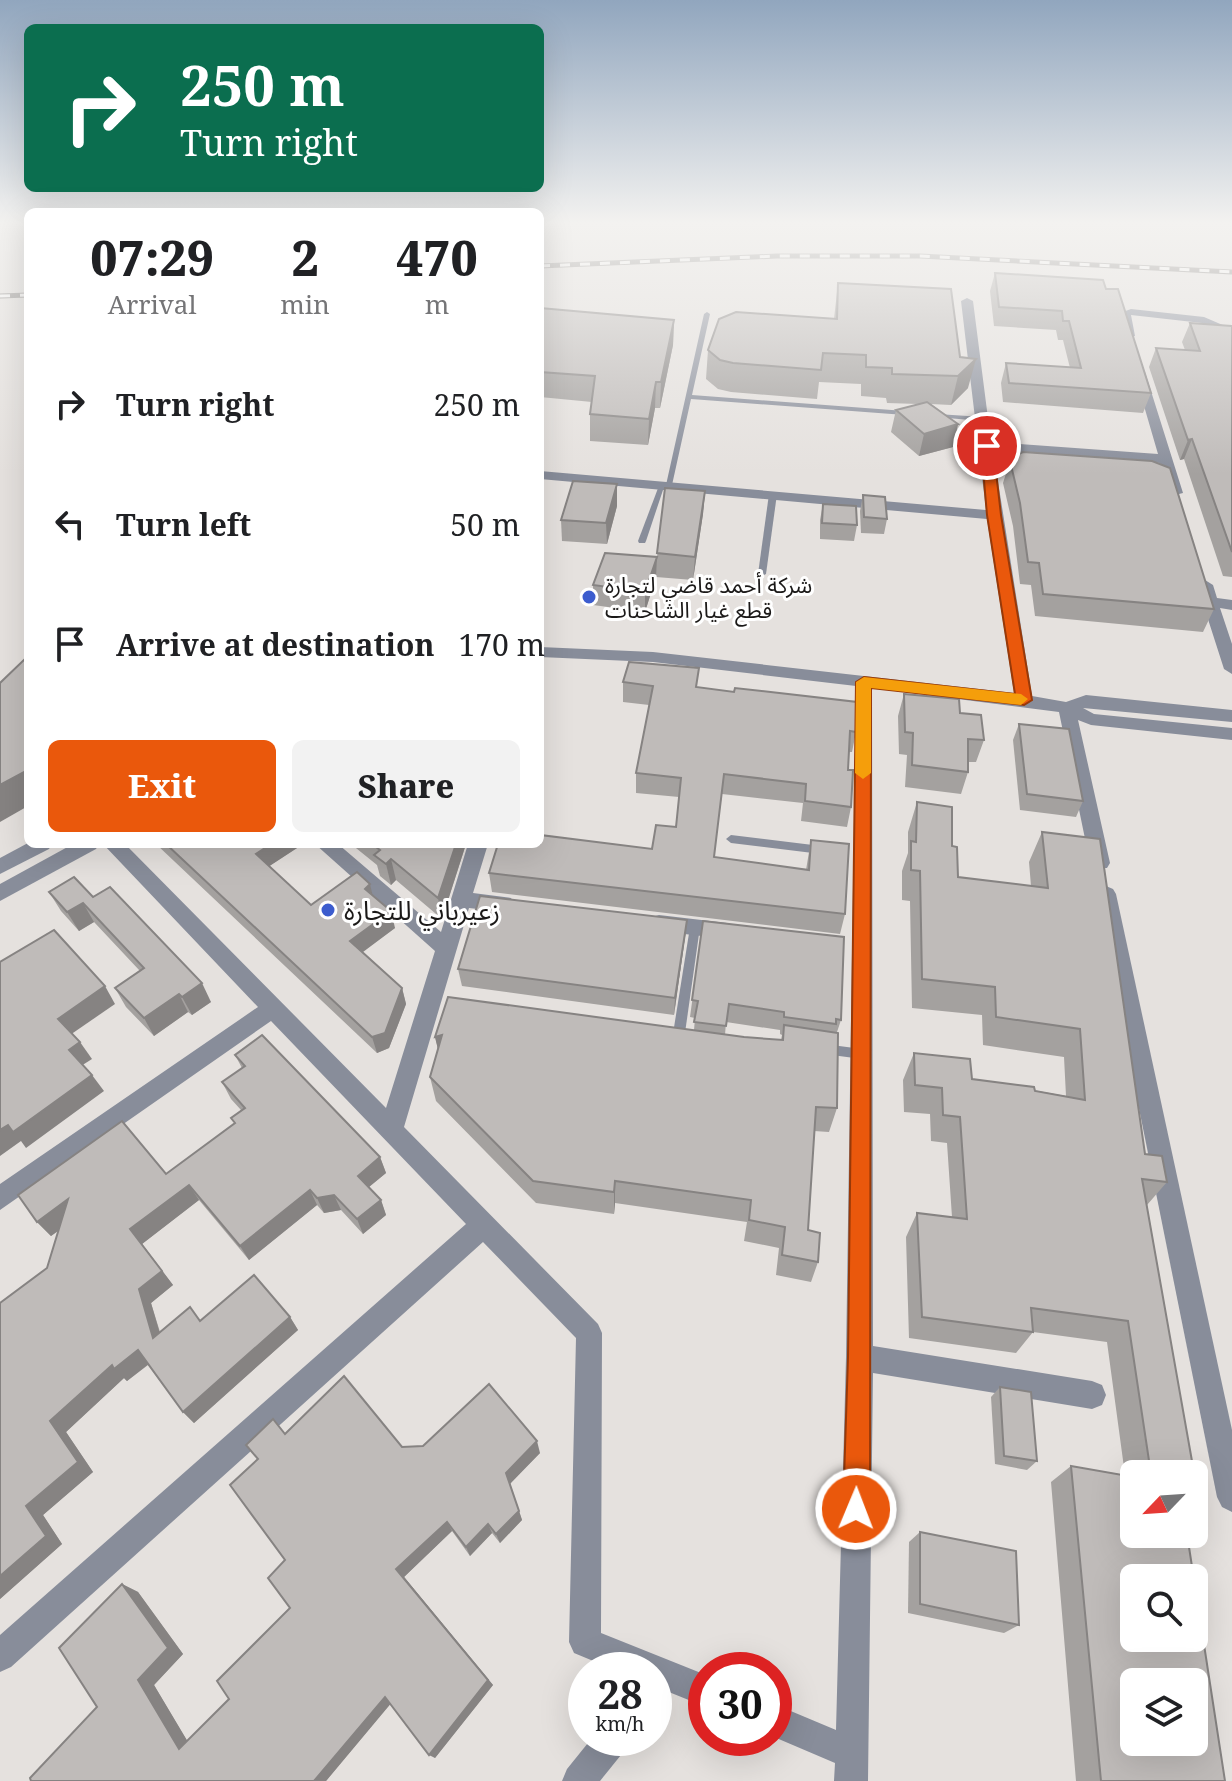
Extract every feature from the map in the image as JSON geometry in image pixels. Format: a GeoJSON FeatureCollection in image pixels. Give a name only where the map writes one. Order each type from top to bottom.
{"type":"FeatureCollection","features":[{"type":"Feature","properties":{"kind":"street"},"geometry":{"type":"LineString","coordinates":[[968,307],[994,515],[1024,700]]}},
{"type":"Feature","properties":{"kind":"street"},"geometry":{"type":"LineString","coordinates":[[1179,502],[1123,316],[1125,313],[1196,319],[1213,323],[1232,333]]}},
{"type":"Feature","properties":{"kind":"street"},"geometry":{"type":"LineString","coordinates":[[987,446],[1165,459]]}},
{"type":"Feature","properties":{"kind":"street"},"geometry":{"type":"LineString","coordinates":[[544,475],[994,515]]}},
{"type":"Feature","properties":{"kind":"street"},"geometry":{"type":"LineString","coordinates":[[1201,574],[1232,669]]}},
{"type":"Feature","properties":{"kind":"street"},"geometry":{"type":"LineString","coordinates":[[1210,602],[1232,605]]}},
{"type":"Feature","properties":{"kind":"street"},"geometry":{"type":"LineString","coordinates":[[544,641],[653,657],[1024,700],[1067,708],[1091,719],[1232,734]]}},
{"type":"Feature","properties":{"kind":"street"},"geometry":{"type":"LineString","coordinates":[[544,652],[653,657]]}},
{"type":"Feature","properties":{"kind":"street"},"geometry":{"type":"LineString","coordinates":[[850,1767],[860,1357],[862,1054],[854,946],[855,854],[864,682]]}},
{"type":"Feature","properties":{"kind":"street"},"geometry":{"type":"LineString","coordinates":[[1067,708],[1086,701],[1232,716]]}},
{"type":"Feature","properties":{"kind":"street"},"geometry":{"type":"LineString","coordinates":[[1067,708],[1232,1497]]}},
{"type":"Feature","properties":{"kind":"street"},"geometry":{"type":"LineString","coordinates":[[0,867],[35,848]]}},
{"type":"Feature","properties":{"kind":"street"},"geometry":{"type":"LineString","coordinates":[[0,893],[82,848]]}},
{"type":"Feature","properties":{"kind":"street"},"geometry":{"type":"LineString","coordinates":[[117,848],[589,1333],[585,1642],[605,1652]]}},
{"type":"Feature","properties":{"kind":"street"},"geometry":{"type":"LineString","coordinates":[[330,848],[447,949]]}},
{"type":"Feature","properties":{"kind":"street"},"geometry":{"type":"LineString","coordinates":[[391,1130],[436,1010],[447,949],[477,848]]}},
{"type":"Feature","properties":{"kind":"street"},"geometry":{"type":"LineString","coordinates":[[462,899],[524,906]]}},
{"type":"Feature","properties":{"kind":"street"},"geometry":{"type":"LineString","coordinates":[[633,919],[741,932]]}},
{"type":"Feature","properties":{"kind":"street"},"geometry":{"type":"LineString","coordinates":[[0,1198],[273,1008]]}},
{"type":"Feature","properties":{"kind":"street"},"geometry":{"type":"LineString","coordinates":[[0,1656],[484,1225]]}},
{"type":"Feature","properties":{"kind":"street"},"geometry":{"type":"LineString","coordinates":[[860,1357],[1092,1395]]}},
{"type":"Feature","properties":{"kind":"street"},"geometry":{"type":"LineString","coordinates":[[792,1731],[850,1767]]}},
{"type":"Feature","properties":{"kind":"street"},"geometry":{"type":"LineString","coordinates":[[579,1781],[599,1756]]}},
{"type":"Feature","properties":{"kind":"lane"},"geometry":{"type":"LineString","coordinates":[[642,541],[665,484],[707,314]]}},
{"type":"Feature","properties":{"kind":"lane"},"geometry":{"type":"LineString","coordinates":[[688,397],[983,419]]}},
{"type":"Feature","properties":{"kind":"lane"},"geometry":{"type":"LineString","coordinates":[[762,574],[773,494]]}},
{"type":"Feature","properties":{"kind":"lane"},"geometry":{"type":"LineString","coordinates":[[731,839],[833,851]]}},
{"type":"Feature","properties":{"kind":"lane"},"geometry":{"type":"LineString","coordinates":[[678,1045],[695,927]]}},
{"type":"Feature","properties":{"kind":"lane"},"geometry":{"type":"LineString","coordinates":[[662,1043],[693,1047]]}},
{"type":"Feature","properties":{"kind":"lane"},"geometry":{"type":"LineString","coordinates":[[817,1048],[862,1054]]}},
{"type":"Feature","properties":{"kind":"building"},"geometry":{"type":"Polygon","coordinates":[[[837,307],[953,307],[960,357],[976,359],[958,376],[892,374],[892,368],[866,367],[866,355],[823,353],[821,370],[733,363],[720,360],[708,350],[719,319],[736,312],[837,319],[837,307]]]}},
{"type":"Feature","properties":{"kind":"building"},"geometry":{"type":"Polygon","coordinates":[[[1001,307],[1124,307],[1151,393],[1009,383],[1006,363],[1081,368],[1069,321],[1063,321],[1062,311],[1001,307]]]}},
{"type":"Feature","properties":{"kind":"building"},"geometry":{"type":"Polygon","coordinates":[[[544,308],[674,320],[661,382],[656,382],[649,419],[590,414],[595,376],[544,372],[544,308]]]}},
{"type":"Feature","properties":{"kind":"building"},"geometry":{"type":"Polygon","coordinates":[[[1190,323],[1232,326],[1232,552],[1156,348],[1200,351],[1190,323]]]}},
{"type":"Feature","properties":{"kind":"building"},"geometry":{"type":"Polygon","coordinates":[[[927,402],[958,424],[924,434],[896,410],[927,402]]]}},
{"type":"Feature","properties":{"kind":"building"},"geometry":{"type":"Polygon","coordinates":[[[1023,452],[1152,461],[1170,468],[1214,609],[1043,594],[1039,563],[1028,562],[1020,503],[1010,461],[1023,452]]]}},
{"type":"Feature","properties":{"kind":"building"},"geometry":{"type":"Polygon","coordinates":[[[573,481],[617,484],[606,523],[561,520],[573,481]]]}},
{"type":"Feature","properties":{"kind":"building"},"geometry":{"type":"Polygon","coordinates":[[[665,488],[705,491],[695,557],[657,553],[665,488]]]}},
{"type":"Feature","properties":{"kind":"building"},"geometry":{"type":"Polygon","coordinates":[[[863,495],[885,497],[887,519],[864,517],[863,495]]]}},
{"type":"Feature","properties":{"kind":"building"},"geometry":{"type":"Polygon","coordinates":[[[823,504],[856,506],[857,525],[822,523],[823,504]]]}},
{"type":"Feature","properties":{"kind":"building"},"geometry":{"type":"Polygon","coordinates":[[[605,553],[657,557],[645,592],[593,585],[605,553]]]}},
{"type":"Feature","properties":{"kind":"building"},"geometry":{"type":"Polygon","coordinates":[[[24,660],[24,772],[0,785],[0,683],[24,660]]]}},
{"type":"Feature","properties":{"kind":"building"},"geometry":{"type":"Polygon","coordinates":[[[629,662],[699,668],[696,687],[734,692],[735,688],[857,702],[856,732],[850,731],[848,770],[853,770],[851,807],[805,801],[806,784],[724,774],[714,857],[809,870],[811,840],[849,844],[845,914],[489,873],[497,848],[544,848],[544,836],[652,849],[656,825],[676,827],[681,778],[636,773],[653,686],[623,682],[629,662]]]}},
{"type":"Feature","properties":{"kind":"building"},"geometry":{"type":"Polygon","coordinates":[[[904,694],[959,699],[960,713],[981,715],[984,740],[968,739],[968,772],[912,765],[913,733],[905,732],[904,694]]]}},
{"type":"Feature","properties":{"kind":"building"},"geometry":{"type":"Polygon","coordinates":[[[1019,724],[1069,729],[1083,801],[1027,794],[1019,724]]]}},
{"type":"Feature","properties":{"kind":"building"},"geometry":{"type":"Polygon","coordinates":[[[917,802],[952,807],[952,846],[957,847],[958,877],[1048,888],[1042,832],[1100,839],[1145,1154],[1162,1156],[1167,1182],[1142,1179],[1192,1460],[1149,1460],[1128,1321],[1031,1308],[1033,1332],[922,1317],[917,1213],[967,1219],[960,1117],[943,1115],[942,1088],[915,1085],[914,1053],[970,1059],[972,1079],[1034,1087],[1035,1091],[1085,1100],[1080,1029],[996,1017],[995,987],[922,979],[920,871],[911,870],[911,841],[916,842],[917,802]]]}},
{"type":"Feature","properties":{"kind":"building"},"geometry":{"type":"Polygon","coordinates":[[[170,848],[265,848],[256,854],[311,905],[357,872],[370,884],[365,889],[391,911],[350,941],[402,988],[385,1033],[372,1037],[170,848]]]}},
{"type":"Feature","properties":{"kind":"building"},"geometry":{"type":"Polygon","coordinates":[[[377,848],[455,848],[438,898],[391,859],[386,864],[374,855],[380,850],[377,848]]]}},
{"type":"Feature","properties":{"kind":"building"},"geometry":{"type":"Polygon","coordinates":[[[74,877],[93,897],[110,887],[202,983],[182,997],[179,994],[144,1018],[115,988],[144,968],[83,903],[67,912],[49,892],[74,877]]]}},
{"type":"Feature","properties":{"kind":"building"},"geometry":{"type":"Polygon","coordinates":[[[480,896],[687,920],[675,998],[458,969],[480,896]]]}},
{"type":"Feature","properties":{"kind":"building"},"geometry":{"type":"Polygon","coordinates":[[[703,921],[844,937],[841,1020],[836,1019],[836,1024],[784,1017],[784,1012],[729,1004],[726,1026],[694,1022],[698,1001],[692,1000],[703,921]]]}},
{"type":"Feature","properties":{"kind":"building"},"geometry":{"type":"Polygon","coordinates":[[[54,930],[105,986],[58,1019],[80,1042],[69,1050],[92,1075],[13,1132],[8,1125],[0,1130],[0,962],[54,930]]]}},
{"type":"Feature","properties":{"kind":"building"},"geometry":{"type":"Polygon","coordinates":[[[448,997],[744,1037],[783,1040],[784,1025],[838,1033],[837,1108],[816,1107],[808,1230],[820,1233],[818,1262],[782,1255],[785,1227],[749,1220],[751,1200],[615,1181],[614,1192],[533,1181],[430,1077],[442,1035],[435,1037],[448,997]]]}},
{"type":"Feature","properties":{"kind":"building"},"geometry":{"type":"Polygon","coordinates":[[[262,1035],[380,1157],[358,1176],[381,1200],[357,1219],[334,1195],[317,1198],[310,1190],[240,1246],[189,1185],[130,1229],[162,1271],[139,1289],[153,1338],[190,1307],[200,1321],[254,1275],[290,1317],[183,1412],[138,1350],[114,1369],[112,1365],[50,1421],[78,1462],[26,1506],[46,1536],[0,1576],[0,1303],[47,1268],[68,1199],[37,1222],[18,1195],[122,1121],[166,1174],[235,1123],[231,1118],[245,1108],[222,1082],[245,1066],[235,1055],[262,1035]]]}},
{"type":"Feature","properties":{"kind":"building"},"geometry":{"type":"Polygon","coordinates":[[[344,1376],[402,1447],[423,1446],[489,1384],[537,1441],[506,1473],[519,1511],[496,1534],[488,1524],[466,1547],[447,1522],[396,1569],[488,1680],[429,1755],[385,1697],[314,1781],[31,1781],[30,1778],[97,1707],[59,1648],[122,1584],[168,1648],[138,1680],[179,1749],[229,1699],[217,1681],[290,1608],[268,1578],[285,1560],[230,1485],[258,1459],[246,1445],[273,1419],[285,1434],[344,1376]]]}},
{"type":"Feature","properties":{"kind":"building"},"geometry":{"type":"Polygon","coordinates":[[[1000,1387],[1031,1392],[1037,1461],[1004,1456],[1000,1387]]]}},
{"type":"Feature","properties":{"kind":"building"},"geometry":{"type":"Polygon","coordinates":[[[1071,1466],[1120,1475],[1120,1548],[1189,1548],[1192,1564],[1120,1564],[1120,1652],[1205,1652],[1208,1668],[1120,1668],[1120,1756],[1208,1756],[1208,1671],[1225,1781],[1101,1781],[1071,1466]]]}},
{"type":"Feature","properties":{"kind":"building"},"geometry":{"type":"Polygon","coordinates":[[[920,1532],[1016,1551],[1019,1625],[920,1604],[920,1532]]]}},
{"type":"Feature","properties":{"kind":"slow traffic"},"geometry":{"type":"LineString","coordinates":[[863,773],[864,682],[1021,699]]}},
{"type":"Feature","properties":{"kind":"place","name":"شركة أحمد قاضي لتجارة قطع غيار الشاحنات"},"geometry":{"type":"Point","coordinates":[589,597]}},
{"type":"Feature","properties":{"kind":"place","name":"زعيرباني للتجارة"},"geometry":{"type":"Point","coordinates":[328,910]}},
{"type":"Feature","properties":{"kind":"route"},"geometry":{"type":"LineString","coordinates":[[856,1509],[860,1357],[864,682],[1024,700],[994,515],[987,446]]}}]}
